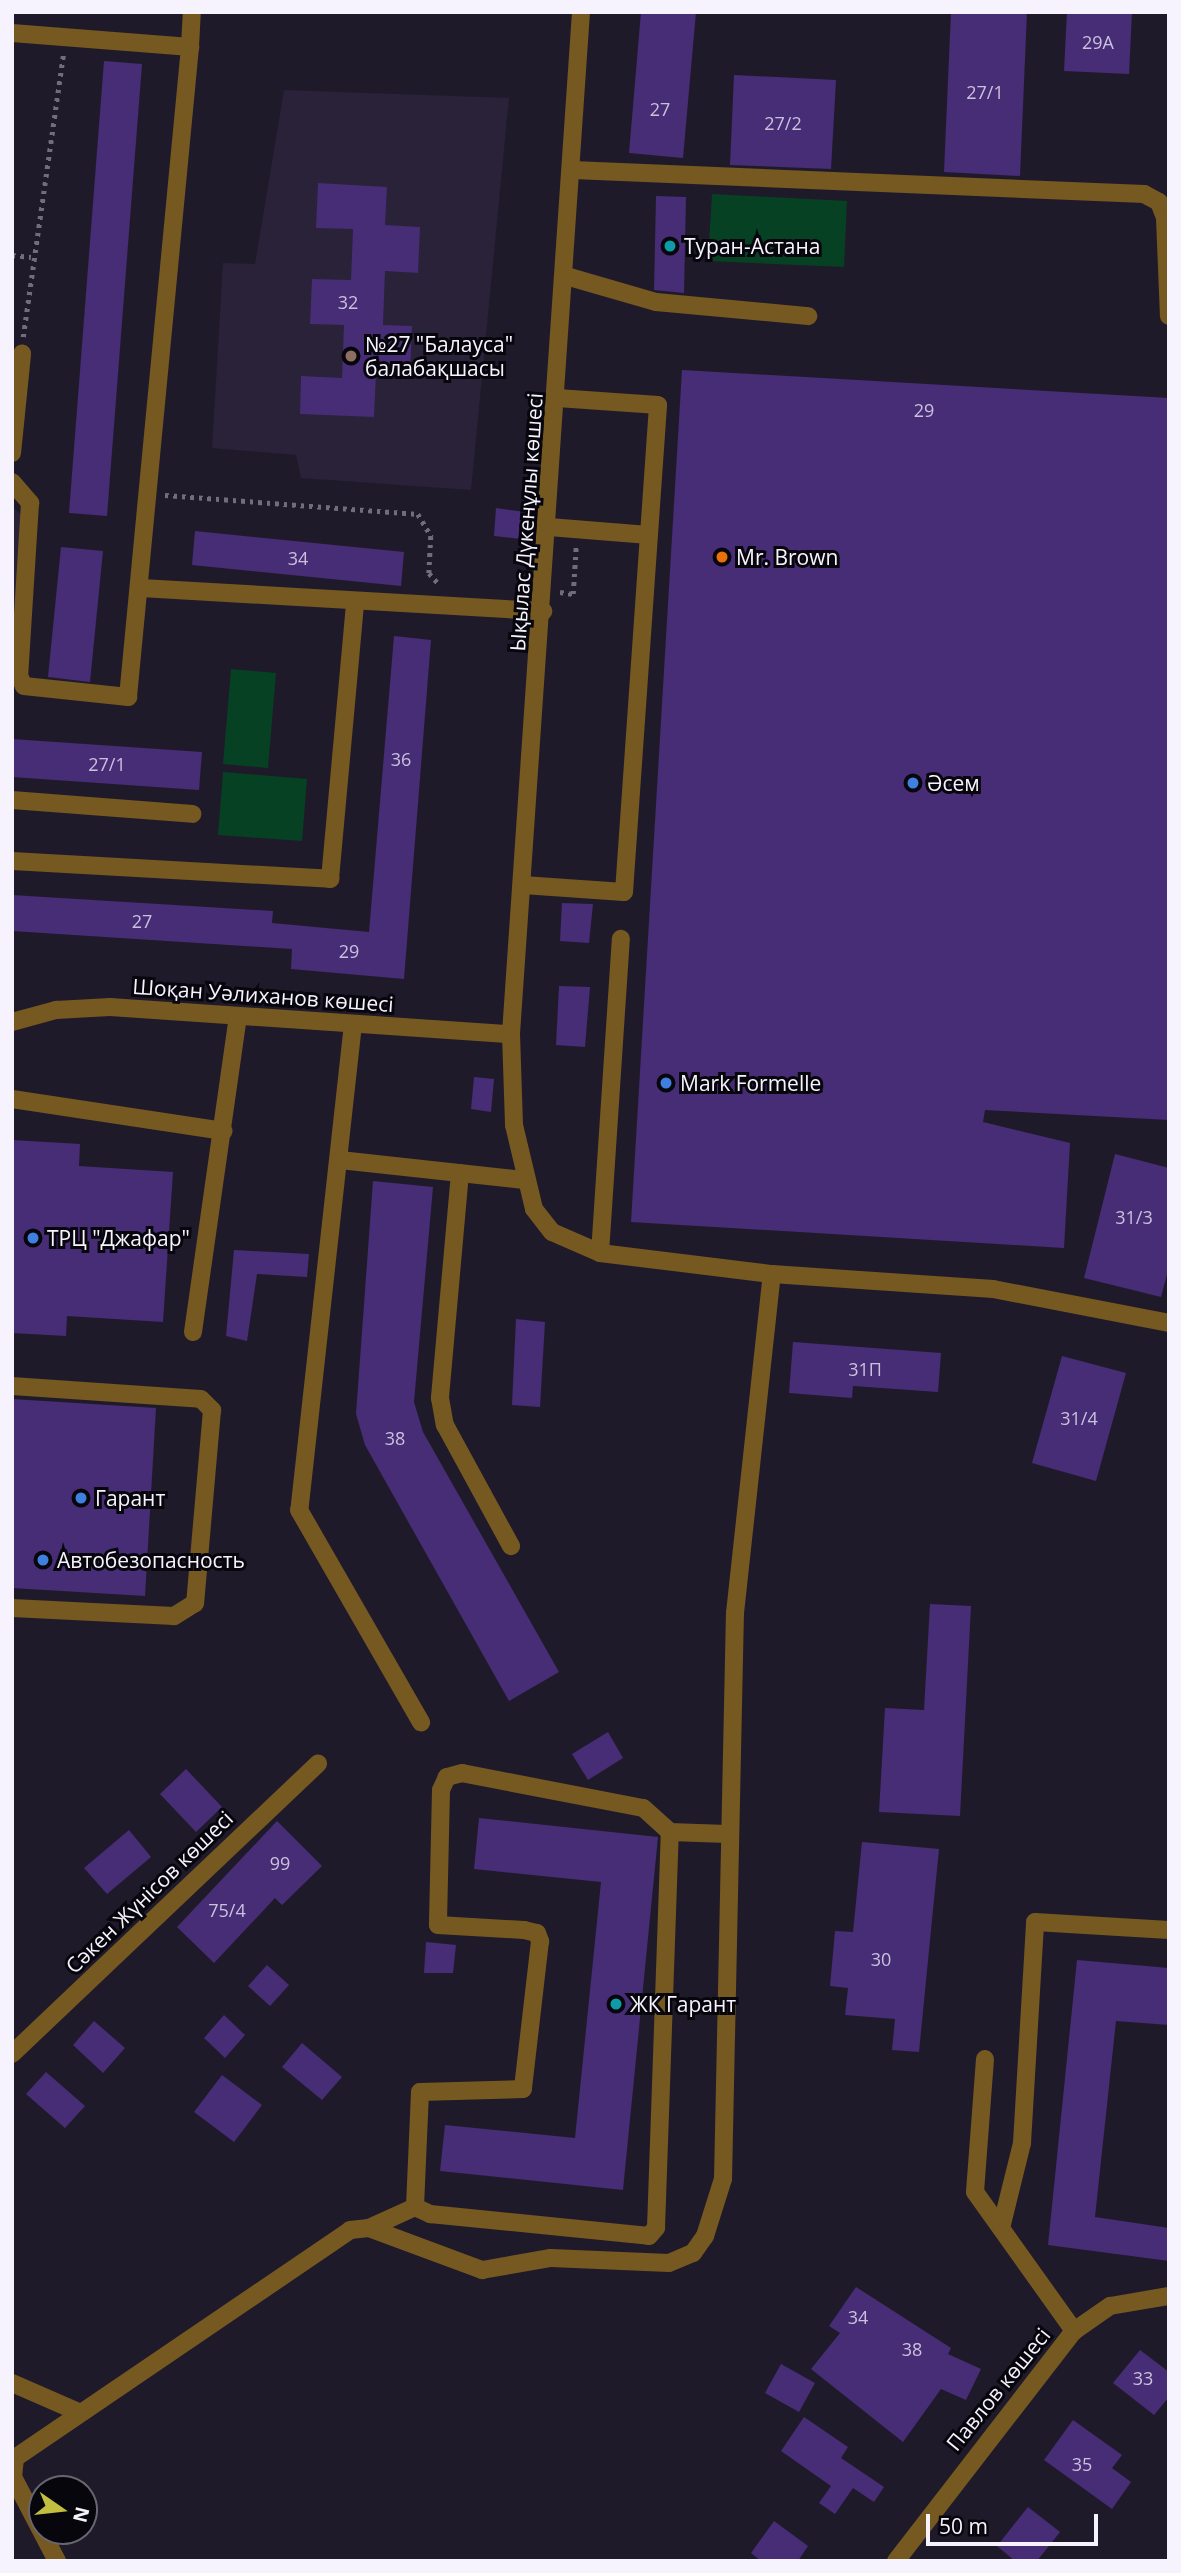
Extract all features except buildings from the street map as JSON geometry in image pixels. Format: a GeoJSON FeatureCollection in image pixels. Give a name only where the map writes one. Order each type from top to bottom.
{"type":"FeatureCollection","features":[{"type":"Feature","properties":{"kind":"street"},"geometry":{"type":"LineString","coordinates":[[12,482],[30,503],[19,676],[24,686],[128,697],[150,494],[192,12]]}},
{"type":"Feature","properties":{"kind":"street","name":"Ықылас Дүкенұлы көшесі"},"geometry":{"type":"LineString","coordinates":[[581,12],[549,527],[511,1034],[514,1125],[524,1180],[552,1232],[600,1253],[772,1274],[993,1289],[1169,1323]]}},
{"type":"Feature","properties":{"kind":"street"},"geometry":{"type":"LineString","coordinates":[[13,37],[190,47]]}},
{"type":"Feature","properties":{"kind":"street"},"geometry":{"type":"LineString","coordinates":[[573,170],[1144,194],[1159,202],[1165,218],[1169,316]]}},
{"type":"Feature","properties":{"kind":"street"},"geometry":{"type":"LineString","coordinates":[[566,276],[656,302],[808,316]]}},
{"type":"Feature","properties":{"kind":"street"},"geometry":{"type":"LineString","coordinates":[[12,453],[22,354]]}},
{"type":"Feature","properties":{"kind":"street"},"geometry":{"type":"LineString","coordinates":[[523,885],[624,892],[649,535],[658,405],[557,398]]}},
{"type":"Feature","properties":{"kind":"street"},"geometry":{"type":"LineString","coordinates":[[549,527],[649,535]]}},
{"type":"Feature","properties":{"kind":"street"},"geometry":{"type":"LineString","coordinates":[[141,588],[543,611]]}},
{"type":"Feature","properties":{"kind":"street"},"geometry":{"type":"LineString","coordinates":[[12,861],[330,879],[355,601]]}},
{"type":"Feature","properties":{"kind":"street"},"geometry":{"type":"LineString","coordinates":[[12,800],[192,814]]}},
{"type":"Feature","properties":{"kind":"street"},"geometry":{"type":"LineString","coordinates":[[600,1253],[621,939]]}},
{"type":"Feature","properties":{"kind":"street","name":"Шоқан Уәлиханов көшесі"},"geometry":{"type":"LineString","coordinates":[[12,1023],[56,1010],[110,1007],[511,1034]]}},
{"type":"Feature","properties":{"kind":"street"},"geometry":{"type":"LineString","coordinates":[[193,1332],[224,1131],[238,1016]]}},
{"type":"Feature","properties":{"kind":"street"},"geometry":{"type":"LineString","coordinates":[[353,1024],[299,1510],[421,1722]]}},
{"type":"Feature","properties":{"kind":"street"},"geometry":{"type":"LineString","coordinates":[[12,1099],[224,1131]]}},
{"type":"Feature","properties":{"kind":"street"},"geometry":{"type":"LineString","coordinates":[[340,1160],[524,1180]]}},
{"type":"Feature","properties":{"kind":"street"},"geometry":{"type":"LineString","coordinates":[[460,1173],[440,1398],[445,1425],[511,1546]]}},
{"type":"Feature","properties":{"kind":"street"},"geometry":{"type":"LineString","coordinates":[[369,2228],[482,2270],[551,2258],[669,2263],[693,2253],[718,2207],[723,2179],[727,1835],[735,1613],[772,1274]]}},
{"type":"Feature","properties":{"kind":"street"},"geometry":{"type":"LineString","coordinates":[[12,1386],[201,1399],[212,1410],[195,1603],[174,1616],[12,1608]]}},
{"type":"Feature","properties":{"kind":"street","name":"Сәкен Жүнісов көшесі"},"geometry":{"type":"LineString","coordinates":[[12,2054],[318,1764]]}},
{"type":"Feature","properties":{"kind":"street"},"geometry":{"type":"LineString","coordinates":[[415,2207],[419,2092],[523,2089],[540,1941],[537,1933],[524,1930],[439,1925],[441,1790],[447,1777],[462,1773],[643,1808],[670,1832],[727,1835]]}},
{"type":"Feature","properties":{"kind":"street"},"geometry":{"type":"LineString","coordinates":[[57,2561],[12,2477],[15,2458],[76,2412],[350,2230],[369,2228],[415,2207],[430,2214],[649,2236],[656,2228],[670,1832]]}},
{"type":"Feature","properties":{"kind":"street"},"geometry":{"type":"LineString","coordinates":[[1001,2228],[1022,2143],[1035,1922],[1169,1930]]}},
{"type":"Feature","properties":{"kind":"street"},"geometry":{"type":"LineString","coordinates":[[985,2059],[975,2192],[1074,2331]]}},
{"type":"Feature","properties":{"kind":"street","name":"Павлов көшесі"},"geometry":{"type":"LineString","coordinates":[[896,2561],[1074,2331],[1110,2306],[1169,2296]]}},
{"type":"Feature","properties":{"kind":"street"},"geometry":{"type":"LineString","coordinates":[[12,2383],[76,2412]]}},
{"type":"Feature","properties":{"kind":"path"},"geometry":{"type":"LineString","coordinates":[[22,354],[31,257],[65,38]]}},
{"type":"Feature","properties":{"kind":"path"},"geometry":{"type":"LineString","coordinates":[[12,255],[31,257]]}},
{"type":"Feature","properties":{"kind":"path"},"geometry":{"type":"LineString","coordinates":[[150,494],[418,514],[431,536],[429,573],[437,583],[450,584]]}},
{"type":"Feature","properties":{"kind":"path"},"geometry":{"type":"LineString","coordinates":[[544,591],[573,594],[577,529]]}},
{"type":"Feature","properties":{"kind":"shaded area","name":"№27 \"Балауса\" балабақшасы"},"geometry":{"type":"Polygon","coordinates":[[[284,90],[509,98],[471,490],[301,478],[296,455],[212,448],[223,263],[255,264],[284,90]]]}},
{"type":"Feature","properties":{"kind":"shaded area"},"geometry":{"type":"Polygon","coordinates":[[[12,506],[22,516],[12,643],[12,506]]]}},
{"type":"Feature","properties":{"kind":"green space"},"geometry":{"type":"Polygon","coordinates":[[[712,194],[847,201],[844,267],[708,261],[712,194]]]}},
{"type":"Feature","properties":{"kind":"green space"},"geometry":{"type":"Polygon","coordinates":[[[231,669],[276,673],[268,768],[223,764],[231,669]]]}},
{"type":"Feature","properties":{"kind":"green space"},"geometry":{"type":"Polygon","coordinates":[[[223,772],[307,779],[302,841],[218,835],[223,772]]]}},
{"type":"Feature","properties":{"kind":"place","name":"Туран-Астана"},"geometry":{"type":"Point","coordinates":[670,246]}},
{"type":"Feature","properties":{"kind":"place","name":"№27 \"Балауса\" балабақшасы"},"geometry":{"type":"Point","coordinates":[351,356]}},
{"type":"Feature","properties":{"kind":"place","name":"Mr. Brown"},"geometry":{"type":"Point","coordinates":[722,557]}},
{"type":"Feature","properties":{"kind":"place","name":"Әсем"},"geometry":{"type":"Point","coordinates":[913,783]}},
{"type":"Feature","properties":{"kind":"place","name":"Mark Formelle"},"geometry":{"type":"Point","coordinates":[666,1083]}},
{"type":"Feature","properties":{"kind":"place","name":"ТРЦ \"Джафар\""},"geometry":{"type":"Point","coordinates":[33,1238]}},
{"type":"Feature","properties":{"kind":"place","name":"Гарант"},"geometry":{"type":"Point","coordinates":[81,1498]}},
{"type":"Feature","properties":{"kind":"place","name":"Автобезопасность"},"geometry":{"type":"Point","coordinates":[43,1560]}},
{"type":"Feature","properties":{"kind":"place","name":"ЖК Гарант"},"geometry":{"type":"Point","coordinates":[616,2004]}}]}
